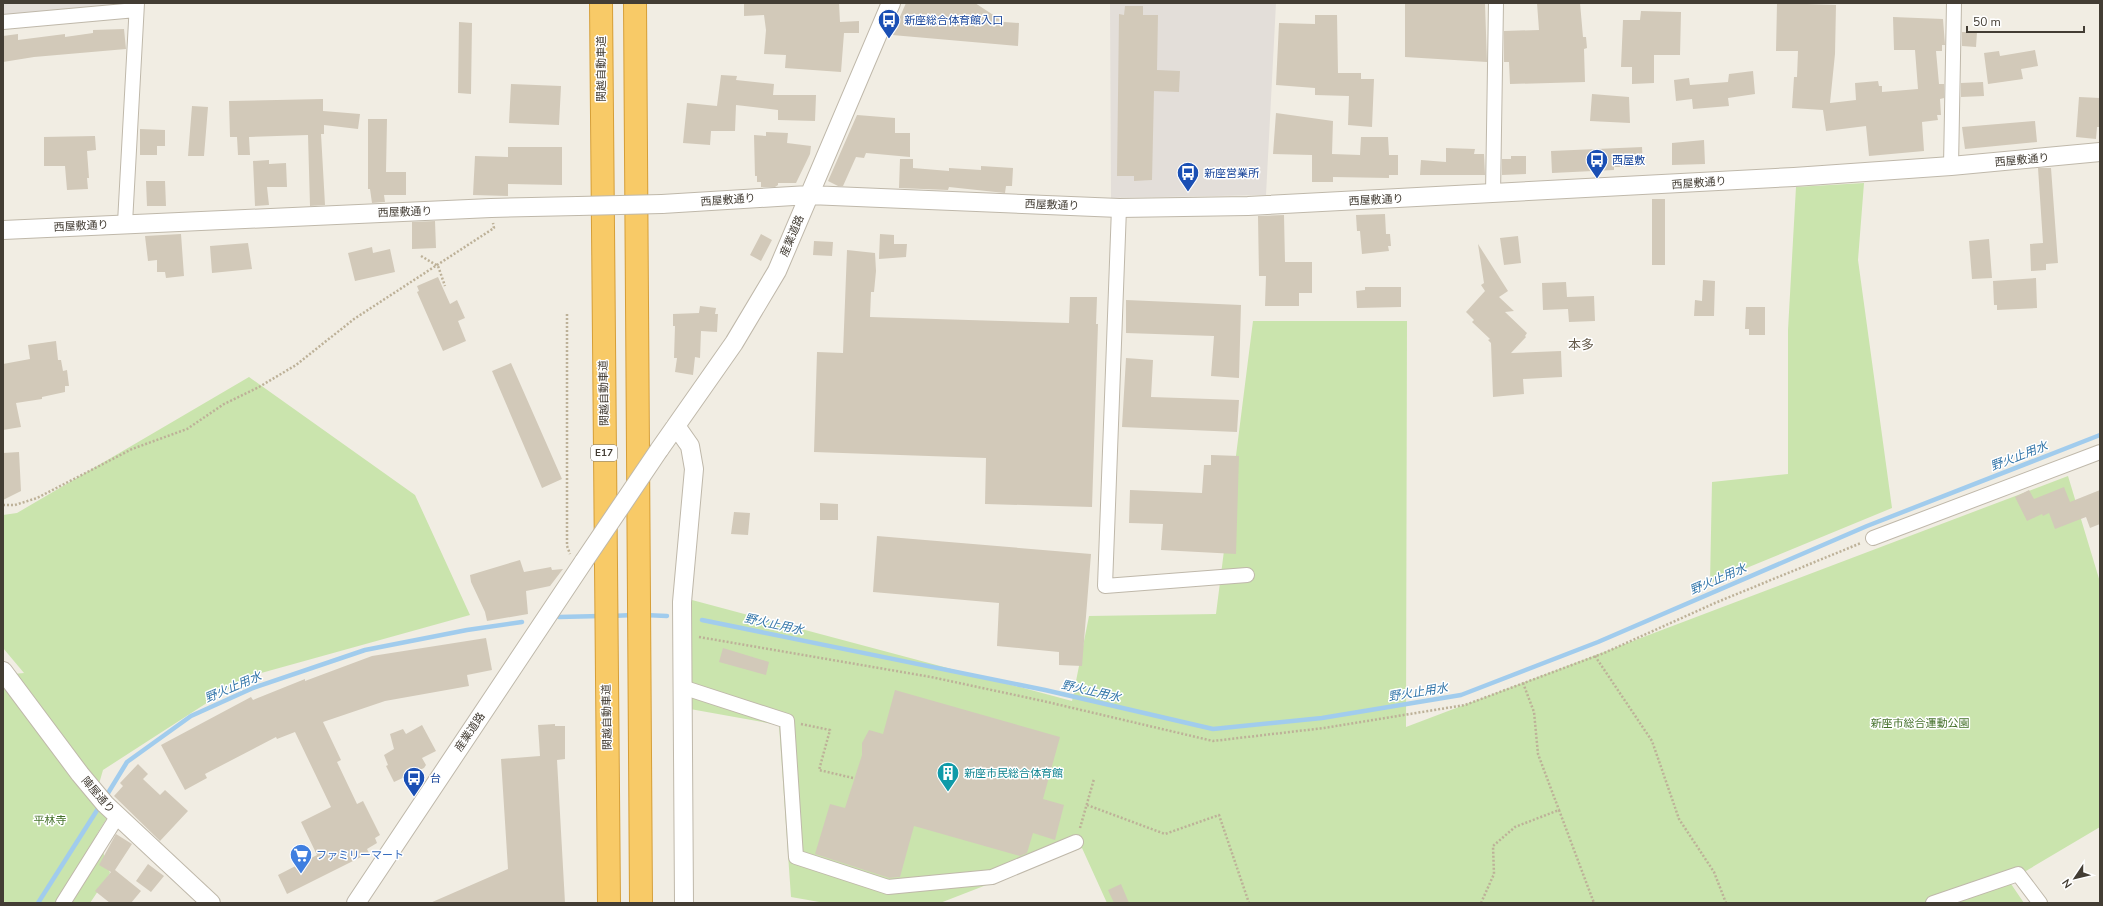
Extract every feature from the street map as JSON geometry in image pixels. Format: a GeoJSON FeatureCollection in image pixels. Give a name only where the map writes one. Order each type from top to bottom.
{"type":"FeatureCollection","features":[{"type":"Feature","properties":{"kind":"highway","name":"関越自動車道"},"geometry":{"type":"LineString","coordinates":[[601,3],[609,903]]}},
{"type":"Feature","properties":{"kind":"highway"},"geometry":{"type":"LineString","coordinates":[[635,3],[641,903]]}},
{"type":"Feature","properties":{"kind":"street","name":"産業道路"},"geometry":{"type":"LineString","coordinates":[[356,903],[580,566],[753,314],[777,270],[891,3]]}},
{"type":"Feature","properties":{"kind":"street"},"geometry":{"type":"LineString","coordinates":[[1493,194],[1496,3]]}},
{"type":"Feature","properties":{"kind":"street"},"geometry":{"type":"LineString","coordinates":[[1951,166],[1954,3]]}},
{"type":"Feature","properties":{"kind":"street"},"geometry":{"type":"LineString","coordinates":[[3,22],[137,6],[125,224]]}},
{"type":"Feature","properties":{"kind":"street","name":"西屋敷通り"},"geometry":{"type":"LineString","coordinates":[[3,230],[491,208],[662,204],[809,194],[1119,208],[1248,206],[1662,185],[1951,166],[2100,152]]}},
{"type":"Feature","properties":{"kind":"street"},"geometry":{"type":"LineString","coordinates":[[1119,208],[1105,586],[1246,575]]}},
{"type":"Feature","properties":{"kind":"street"},"geometry":{"type":"LineString","coordinates":[[676,426],[690,446],[694,469],[682,602],[684,903]]}},
{"type":"Feature","properties":{"kind":"street"},"geometry":{"type":"LineString","coordinates":[[1872,538],[2100,452]]}},
{"type":"Feature","properties":{"kind":"street","name":"陣屋通り"},"geometry":{"type":"LineString","coordinates":[[3,671],[80,774],[106,804],[118,817],[211,903]]}},
{"type":"Feature","properties":{"kind":"street"},"geometry":{"type":"LineString","coordinates":[[682,686],[787,721],[796,857],[888,888],[992,877],[1076,842]]}},
{"type":"Feature","properties":{"kind":"street"},"geometry":{"type":"LineString","coordinates":[[63,903],[118,817]]}},
{"type":"Feature","properties":{"kind":"street"},"geometry":{"type":"LineString","coordinates":[[1933,903],[2018,874],[2040,903]]}},
{"type":"Feature","properties":{"kind":"path"},"geometry":{"type":"LineString","coordinates":[[3,505],[15,505],[36,498],[132,449],[187,429],[224,404],[259,387],[296,365],[354,319],[438,266],[494,228]]}},
{"type":"Feature","properties":{"kind":"path"},"geometry":{"type":"LineString","coordinates":[[421,256],[438,266],[445,286]]}},
{"type":"Feature","properties":{"kind":"path"},"geometry":{"type":"LineString","coordinates":[[567,314],[567,546],[580,566]]}},
{"type":"Feature","properties":{"kind":"path"},"geometry":{"type":"LineString","coordinates":[[683,635],[932,677],[1043,701],[1213,741],[1324,728],[1465,705],[1594,656],[1715,603],[1872,538]]}},
{"type":"Feature","properties":{"kind":"path"},"geometry":{"type":"LineString","coordinates":[[1594,656],[1652,741],[1679,819],[1714,872],[1726,903]]}},
{"type":"Feature","properties":{"kind":"path"},"geometry":{"type":"LineString","coordinates":[[1523,683],[1534,712],[1538,754],[1594,903]]}},
{"type":"Feature","properties":{"kind":"path"},"geometry":{"type":"LineString","coordinates":[[787,721],[830,730],[819,770],[853,778]]}},
{"type":"Feature","properties":{"kind":"path"},"geometry":{"type":"LineString","coordinates":[[1076,842],[1094,779]]}},
{"type":"Feature","properties":{"kind":"path"},"geometry":{"type":"LineString","coordinates":[[1087,805],[1165,834],[1218,815],[1248,903]]}},
{"type":"Feature","properties":{"kind":"path"},"geometry":{"type":"LineString","coordinates":[[1481,903],[1494,874],[1493,846],[1515,826],[1559,810]]}},
{"type":"Feature","properties":{"kind":"shaded area"},"geometry":{"type":"Polygon","coordinates":[[[3,3],[130,3],[127,6],[3,21],[3,3]]]}},
{"type":"Feature","properties":{"kind":"shaded area"},"geometry":{"type":"Polygon","coordinates":[[[1110,3],[1276,3],[1266,195],[1111,198],[1110,3]]]}},
{"type":"Feature","properties":{"kind":"green space"},"geometry":{"type":"Polygon","coordinates":[[[1864,183],[1858,260],[1892,508],[1710,583],[1712,482],[1788,474],[1788,330],[1796,187],[1864,183]]]}},
{"type":"Feature","properties":{"kind":"green space","name":"新座市総合運動公園"},"geometry":{"type":"Polygon","coordinates":[[[1253,321],[1407,321],[1406,727],[2068,476],[2100,582],[2100,827],[2009,881],[2024,903],[1107,903],[1082,848],[940,903],[825,903],[791,897],[779,725],[690,709],[692,600],[1072,701],[1089,616],[1216,614],[1253,321]]]}},
{"type":"Feature","properties":{"kind":"green space","name":"平林寺"},"geometry":{"type":"Polygon","coordinates":[[[249,377],[415,495],[470,615],[247,677],[103,770],[94,801],[107,818],[97,834],[110,873],[90,903],[3,903],[3,675],[24,673],[3,648],[3,515],[17,513],[249,377]]]}},
{"type":"Feature","properties":{"kind":"building"},"geometry":{"type":"Polygon","coordinates":[[[744,3],[839,3],[840,22],[859,21],[859,33],[844,33],[841,72],[785,68],[786,55],[764,54],[766,30],[764,15],[744,16],[744,3]]]}},
{"type":"Feature","properties":{"kind":"building"},"geometry":{"type":"Polygon","coordinates":[[[906,3],[975,3],[1004,22],[1019,23],[1018,46],[892,35],[906,3]]]}},
{"type":"Feature","properties":{"kind":"building"},"geometry":{"type":"Polygon","coordinates":[[[1405,3],[1485,4],[1487,62],[1405,57],[1405,3]]]}},
{"type":"Feature","properties":{"kind":"building"},"geometry":{"type":"Polygon","coordinates":[[[1537,3],[1580,3],[1583,37],[1586,37],[1587,48],[1584,49],[1585,82],[1510,84],[1509,62],[1504,62],[1504,31],[1539,30],[1537,3]]]}},
{"type":"Feature","properties":{"kind":"building"},"geometry":{"type":"Polygon","coordinates":[[[1777,3],[1836,5],[1835,54],[1830,103],[1856,100],[1855,83],[1878,81],[1879,86],[1882,86],[1882,92],[1918,89],[1915,50],[1894,50],[1893,17],[1943,19],[1945,45],[1942,45],[1942,51],[1936,51],[1939,84],[1944,84],[1944,98],[1940,99],[1941,115],[1937,115],[1938,120],[1922,122],[1924,151],[1869,156],[1866,126],[1826,131],[1823,110],[1792,108],[1794,77],[1797,77],[1798,51],[1776,51],[1777,3]]]}},
{"type":"Feature","properties":{"kind":"building"},"geometry":{"type":"Polygon","coordinates":[[[1125,6],[1143,6],[1143,15],[1158,15],[1157,70],[1180,71],[1179,92],[1154,91],[1152,180],[1134,181],[1134,176],[1117,176],[1119,14],[1124,15],[1125,6]]]}},
{"type":"Feature","properties":{"kind":"building"},"geometry":{"type":"Polygon","coordinates":[[[1641,11],[1681,12],[1680,55],[1654,55],[1654,83],[1632,84],[1632,67],[1621,67],[1623,20],[1640,20],[1641,11]]]}},
{"type":"Feature","properties":{"kind":"building"},"geometry":{"type":"Polygon","coordinates":[[[1315,15],[1337,15],[1338,73],[1361,73],[1361,79],[1374,79],[1372,127],[1348,125],[1349,96],[1315,95],[1315,88],[1276,85],[1279,23],[1315,24],[1315,15]]]}},
{"type":"Feature","properties":{"kind":"building"},"geometry":{"type":"Polygon","coordinates":[[[459,22],[472,23],[471,94],[458,93],[459,22]]]}},
{"type":"Feature","properties":{"kind":"building"},"geometry":{"type":"Polygon","coordinates":[[[124,29],[126,49],[34,57],[3,62],[3,36],[18,34],[18,40],[65,34],[65,37],[93,33],[93,30],[124,29]]]}},
{"type":"Feature","properties":{"kind":"building"},"geometry":{"type":"Polygon","coordinates":[[[1962,32],[1977,32],[1976,47],[1962,46],[1962,32]]]}},
{"type":"Feature","properties":{"kind":"building"},"geometry":{"type":"Polygon","coordinates":[[[2035,50],[2038,66],[2021,69],[2023,79],[1988,84],[1984,53],[1999,51],[2000,56],[2035,50]]]}},
{"type":"Feature","properties":{"kind":"building"},"geometry":{"type":"Polygon","coordinates":[[[1753,71],[1755,94],[1728,98],[1729,106],[1693,109],[1692,99],[1676,101],[1674,80],[1689,78],[1690,85],[1728,82],[1729,74],[1753,71]]]}},
{"type":"Feature","properties":{"kind":"building"},"geometry":{"type":"Polygon","coordinates":[[[721,75],[737,76],[736,80],[774,84],[773,95],[816,95],[815,121],[778,120],[778,110],[736,105],[735,131],[711,131],[710,145],[683,143],[687,103],[717,106],[721,75]]]}},
{"type":"Feature","properties":{"kind":"building"},"geometry":{"type":"Polygon","coordinates":[[[1983,82],[1984,96],[1961,97],[1961,83],[1983,82]]]}},
{"type":"Feature","properties":{"kind":"building"},"geometry":{"type":"Polygon","coordinates":[[[511,84],[561,86],[559,125],[509,123],[511,84]]]}},
{"type":"Feature","properties":{"kind":"building"},"geometry":{"type":"Polygon","coordinates":[[[1592,94],[1629,97],[1630,123],[1590,121],[1592,94]]]}},
{"type":"Feature","properties":{"kind":"building"},"geometry":{"type":"Polygon","coordinates":[[[2079,97],[2100,98],[2100,127],[2097,127],[2096,139],[2076,137],[2079,97]]]}},
{"type":"Feature","properties":{"kind":"building"},"geometry":{"type":"Polygon","coordinates":[[[323,99],[323,111],[360,114],[358,129],[324,125],[324,134],[321,134],[325,205],[310,206],[308,135],[249,137],[250,155],[238,155],[237,137],[230,137],[229,101],[323,99]]]}},
{"type":"Feature","properties":{"kind":"building"},"geometry":{"type":"Polygon","coordinates":[[[192,106],[208,107],[204,156],[188,156],[192,106]]]}},
{"type":"Feature","properties":{"kind":"building"},"geometry":{"type":"Polygon","coordinates":[[[1276,113],[1333,121],[1332,154],[1360,155],[1361,137],[1388,137],[1389,155],[1398,155],[1398,175],[1389,175],[1389,178],[1333,177],[1333,182],[1312,182],[1312,155],[1273,154],[1276,113]]]}},
{"type":"Feature","properties":{"kind":"building"},"geometry":{"type":"Polygon","coordinates":[[[857,115],[895,118],[895,133],[910,133],[910,157],[866,153],[864,158],[856,157],[843,186],[838,186],[828,181],[857,115]]]}},
{"type":"Feature","properties":{"kind":"building"},"geometry":{"type":"Polygon","coordinates":[[[368,119],[387,119],[386,172],[406,172],[406,195],[384,195],[385,202],[372,203],[370,189],[368,189],[368,119]]]}},
{"type":"Feature","properties":{"kind":"building"},"geometry":{"type":"Polygon","coordinates":[[[2035,121],[2037,142],[1965,149],[1962,127],[2035,121]]]}},
{"type":"Feature","properties":{"kind":"building"},"geometry":{"type":"Polygon","coordinates":[[[140,129],[165,130],[165,146],[157,146],[157,155],[140,155],[140,129]]]}},
{"type":"Feature","properties":{"kind":"building"},"geometry":{"type":"Polygon","coordinates":[[[766,132],[788,133],[787,143],[811,146],[810,154],[796,183],[778,183],[775,187],[761,187],[761,182],[757,182],[757,176],[755,176],[754,135],[766,136],[766,132]]]}},
{"type":"Feature","properties":{"kind":"building"},"geometry":{"type":"Polygon","coordinates":[[[95,136],[96,150],[87,151],[89,178],[87,178],[88,189],[67,190],[65,166],[44,166],[44,137],[95,136]]]}},
{"type":"Feature","properties":{"kind":"building"},"geometry":{"type":"Polygon","coordinates":[[[1704,140],[1705,164],[1672,165],[1672,143],[1704,140]]]}},
{"type":"Feature","properties":{"kind":"building"},"geometry":{"type":"Polygon","coordinates":[[[508,147],[562,147],[562,185],[508,184],[508,196],[473,195],[475,156],[508,157],[508,147]]]}},
{"type":"Feature","properties":{"kind":"building"},"geometry":{"type":"Polygon","coordinates":[[[1642,147],[1643,164],[1638,164],[1638,167],[1614,167],[1614,170],[1552,173],[1551,151],[1642,147]]]}},
{"type":"Feature","properties":{"kind":"building"},"geometry":{"type":"Polygon","coordinates":[[[1446,148],[1475,149],[1474,154],[1484,154],[1485,175],[1420,175],[1421,160],[1446,162],[1446,148]]]}},
{"type":"Feature","properties":{"kind":"building"},"geometry":{"type":"Polygon","coordinates":[[[1511,156],[1526,156],[1526,174],[1502,175],[1502,159],[1511,159],[1511,156]]]}},
{"type":"Feature","properties":{"kind":"building"},"geometry":{"type":"Polygon","coordinates":[[[900,159],[913,159],[913,168],[949,171],[949,168],[981,170],[981,166],[1013,168],[1012,186],[1006,186],[1005,193],[949,187],[948,190],[899,188],[900,159]]]}},
{"type":"Feature","properties":{"kind":"building"},"geometry":{"type":"Polygon","coordinates":[[[269,160],[269,164],[286,163],[287,187],[267,187],[269,205],[255,206],[253,161],[269,160]]]}},
{"type":"Feature","properties":{"kind":"building"},"geometry":{"type":"Polygon","coordinates":[[[2038,168],[2051,168],[2058,263],[2046,264],[2046,270],[2031,271],[2030,244],[2043,243],[2038,168]]]}},
{"type":"Feature","properties":{"kind":"building"},"geometry":{"type":"Polygon","coordinates":[[[146,181],[165,181],[166,206],[147,206],[146,181]]]}},
{"type":"Feature","properties":{"kind":"building"},"geometry":{"type":"Polygon","coordinates":[[[1652,199],[1665,199],[1665,265],[1652,265],[1652,199]]]}},
{"type":"Feature","properties":{"kind":"building"},"geometry":{"type":"Polygon","coordinates":[[[1385,214],[1386,234],[1390,234],[1391,246],[1388,246],[1389,251],[1362,254],[1360,231],[1357,231],[1356,215],[1385,214]]]}},
{"type":"Feature","properties":{"kind":"building"},"geometry":{"type":"Polygon","coordinates":[[[1284,215],[1285,262],[1312,262],[1312,293],[1299,293],[1299,306],[1265,306],[1266,276],[1259,276],[1258,216],[1284,215]]]}},
{"type":"Feature","properties":{"kind":"building"},"geometry":{"type":"Polygon","coordinates":[[[435,221],[436,248],[412,249],[412,222],[435,221]]]}},
{"type":"Feature","properties":{"kind":"building"},"geometry":{"type":"Polygon","coordinates":[[[181,234],[184,276],[166,278],[165,272],[157,272],[157,260],[148,261],[145,236],[181,234]]]}},
{"type":"Feature","properties":{"kind":"building"},"geometry":{"type":"Polygon","coordinates":[[[761,234],[772,240],[761,261],[750,255],[761,234]]]}},
{"type":"Feature","properties":{"kind":"building"},"geometry":{"type":"Polygon","coordinates":[[[880,234],[894,235],[894,244],[907,244],[906,257],[879,259],[880,234]]]}},
{"type":"Feature","properties":{"kind":"building"},"geometry":{"type":"Polygon","coordinates":[[[1518,236],[1521,263],[1504,265],[1500,238],[1518,236]]]}},
{"type":"Feature","properties":{"kind":"building"},"geometry":{"type":"Polygon","coordinates":[[[1989,239],[1992,278],[1972,279],[1969,241],[1989,239]]]}},
{"type":"Feature","properties":{"kind":"building"},"geometry":{"type":"Polygon","coordinates":[[[814,241],[833,242],[832,256],[813,255],[814,241]]]}},
{"type":"Feature","properties":{"kind":"building"},"geometry":{"type":"Polygon","coordinates":[[[248,243],[252,269],[212,273],[210,246],[248,243]]]}},
{"type":"Feature","properties":{"kind":"building"},"geometry":{"type":"Polygon","coordinates":[[[1478,244],[1508,291],[1499,297],[1514,311],[1505,312],[1527,333],[1525,336],[1526,337],[1511,353],[1561,351],[1562,377],[1523,379],[1524,394],[1493,397],[1491,343],[1488,340],[1490,339],[1472,322],[1474,320],[1466,312],[1485,291],[1481,285],[1484,283],[1478,244]]]}},
{"type":"Feature","properties":{"kind":"building"},"geometry":{"type":"Polygon","coordinates":[[[372,247],[373,253],[390,249],[395,272],[355,281],[348,253],[372,247]]]}},
{"type":"Feature","properties":{"kind":"building"},"geometry":{"type":"Polygon","coordinates":[[[847,250],[875,253],[876,271],[874,292],[871,292],[870,317],[1069,323],[1070,297],[1097,297],[1096,324],[1098,324],[1092,507],[985,504],[986,458],[814,452],[817,352],[843,353],[847,250]]]}},
{"type":"Feature","properties":{"kind":"building"},"geometry":{"type":"Polygon","coordinates":[[[438,277],[450,304],[457,300],[465,318],[458,321],[466,341],[443,351],[417,292],[419,291],[417,286],[438,277]]]}},
{"type":"Feature","properties":{"kind":"building"},"geometry":{"type":"Polygon","coordinates":[[[2036,278],[2037,308],[1997,310],[1997,305],[1994,305],[1993,281],[2036,278]]]}},
{"type":"Feature","properties":{"kind":"building"},"geometry":{"type":"Polygon","coordinates":[[[1703,280],[1715,281],[1714,316],[1694,316],[1695,300],[1702,301],[1703,280]]]}},
{"type":"Feature","properties":{"kind":"building"},"geometry":{"type":"Polygon","coordinates":[[[1566,282],[1567,297],[1594,296],[1595,321],[1569,322],[1568,309],[1543,310],[1542,283],[1566,282]]]}},
{"type":"Feature","properties":{"kind":"building"},"geometry":{"type":"Polygon","coordinates":[[[1365,287],[1401,287],[1401,307],[1357,308],[1356,291],[1365,290],[1365,287]]]}},
{"type":"Feature","properties":{"kind":"building"},"geometry":{"type":"Polygon","coordinates":[[[1126,300],[1241,305],[1239,378],[1211,376],[1214,336],[1126,333],[1126,300]]]}},
{"type":"Feature","properties":{"kind":"building"},"geometry":{"type":"Polygon","coordinates":[[[700,306],[716,308],[715,314],[718,314],[717,332],[701,331],[700,358],[695,357],[693,375],[675,372],[677,358],[674,358],[675,326],[673,326],[673,314],[699,313],[700,306]]]}},
{"type":"Feature","properties":{"kind":"building"},"geometry":{"type":"Polygon","coordinates":[[[1746,307],[1765,307],[1765,335],[1749,335],[1749,329],[1745,329],[1746,307]]]}},
{"type":"Feature","properties":{"kind":"building"},"geometry":{"type":"Polygon","coordinates":[[[56,341],[58,360],[61,360],[63,371],[67,370],[69,386],[65,386],[65,392],[42,397],[42,399],[16,403],[21,427],[3,430],[3,364],[30,359],[28,345],[56,341]]]}},
{"type":"Feature","properties":{"kind":"building"},"geometry":{"type":"Polygon","coordinates":[[[1126,358],[1153,360],[1151,397],[1239,400],[1237,432],[1122,427],[1126,358]]]}},
{"type":"Feature","properties":{"kind":"building"},"geometry":{"type":"Polygon","coordinates":[[[511,363],[562,479],[542,488],[492,371],[511,363]]]}},
{"type":"Feature","properties":{"kind":"building"},"geometry":{"type":"Polygon","coordinates":[[[19,452],[21,491],[3,500],[3,453],[19,452]]]}},
{"type":"Feature","properties":{"kind":"building"},"geometry":{"type":"Polygon","coordinates":[[[1211,455],[1239,456],[1236,554],[1161,550],[1163,524],[1129,523],[1130,490],[1202,493],[1204,465],[1211,465],[1211,455]]]}},
{"type":"Feature","properties":{"kind":"building"},"geometry":{"type":"Polygon","coordinates":[[[2064,487],[2070,502],[2100,490],[2100,524],[2090,528],[2086,517],[2055,529],[2049,513],[2043,516],[2042,514],[2027,521],[2015,497],[2029,490],[2034,499],[2064,487]]]}},
{"type":"Feature","properties":{"kind":"building"},"geometry":{"type":"Polygon","coordinates":[[[820,503],[838,504],[838,520],[820,520],[820,503]]]}},
{"type":"Feature","properties":{"kind":"building"},"geometry":{"type":"Polygon","coordinates":[[[734,512],[750,513],[748,535],[731,534],[734,512]]]}},
{"type":"Feature","properties":{"kind":"building"},"geometry":{"type":"Polygon","coordinates":[[[877,536],[1091,554],[1082,666],[1059,665],[1059,652],[997,646],[999,603],[873,592],[877,536]]]}},
{"type":"Feature","properties":{"kind":"building"},"geometry":{"type":"Polygon","coordinates":[[[520,560],[524,572],[551,567],[552,570],[563,569],[550,586],[526,591],[528,614],[487,621],[485,612],[471,582],[470,575],[520,560]]]}},
{"type":"Feature","properties":{"kind":"building"},"geometry":{"type":"Polygon","coordinates":[[[486,638],[492,670],[467,675],[469,686],[385,701],[323,722],[341,760],[337,762],[357,804],[363,801],[380,835],[375,838],[377,843],[367,849],[369,853],[287,894],[278,875],[317,855],[301,822],[331,807],[295,732],[277,739],[276,737],[205,774],[207,778],[185,790],[161,745],[251,697],[253,700],[305,679],[305,681],[372,656],[486,638]]]}},
{"type":"Feature","properties":{"kind":"building"},"geometry":{"type":"Polygon","coordinates":[[[723,648],[769,662],[766,675],[719,662],[723,648]]]}},
{"type":"Feature","properties":{"kind":"building","name":"新座市民総合体育館"},"geometry":{"type":"Polygon","coordinates":[[[895,690],[1060,737],[1043,799],[1064,805],[1055,840],[1033,833],[1027,853],[1020,856],[914,826],[900,877],[889,878],[815,854],[830,804],[845,808],[862,755],[862,743],[869,730],[883,734],[895,690]]]}},
{"type":"Feature","properties":{"kind":"building"},"geometry":{"type":"Polygon","coordinates":[[[555,724],[555,726],[565,726],[565,759],[557,760],[565,903],[430,903],[508,869],[501,759],[540,756],[538,725],[555,724]]]}},
{"type":"Feature","properties":{"kind":"building"},"geometry":{"type":"Polygon","coordinates":[[[422,725],[436,751],[422,758],[426,765],[424,768],[394,782],[386,766],[388,765],[384,755],[394,749],[390,734],[403,729],[406,734],[422,725]]]}},
{"type":"Feature","properties":{"kind":"building"},"geometry":{"type":"Polygon","coordinates":[[[138,764],[148,774],[143,779],[160,795],[165,790],[188,811],[160,841],[114,796],[123,786],[120,783],[138,764]]]}},
{"type":"Feature","properties":{"kind":"building"},"geometry":{"type":"Polygon","coordinates":[[[116,834],[132,844],[115,870],[141,891],[131,903],[110,903],[95,891],[111,872],[99,865],[116,834]]]}},
{"type":"Feature","properties":{"kind":"building"},"geometry":{"type":"Polygon","coordinates":[[[148,864],[164,876],[151,892],[136,881],[148,864]]]}},
{"type":"Feature","properties":{"kind":"building"},"geometry":{"type":"Polygon","coordinates":[[[1121,884],[1129,903],[1114,903],[1108,890],[1121,884]]]}},
{"type":"Feature","properties":{"kind":"waterway","name":"野火止用水"},"geometry":{"type":"LineString","coordinates":[[702,620],[1045,690],[1213,729],[1322,718],[1461,695],[1598,642],[1867,526],[2100,435]]}},
{"type":"Feature","properties":{"kind":"waterway","name":"野火止用水"},"geometry":{"type":"LineString","coordinates":[[612,616],[633,615]]}},
{"type":"Feature","properties":{"kind":"waterway","name":"野火止用水"},"geometry":{"type":"LineString","coordinates":[[644,615],[667,616]]}},
{"type":"Feature","properties":{"kind":"waterway","name":"野火止用水"},"geometry":{"type":"LineString","coordinates":[[559,617],[601,616]]}},
{"type":"Feature","properties":{"kind":"waterway","name":"野火止用水"},"geometry":{"type":"LineString","coordinates":[[105,798],[127,762],[191,716],[253,688],[365,650],[467,630],[522,622]]}},
{"type":"Feature","properties":{"kind":"waterway","name":"野火止用水"},"geometry":{"type":"LineString","coordinates":[[38,903],[101,804]]}},
{"type":"Feature","properties":{"kind":"place","name":"新座総合体育館入口"},"geometry":{"type":"Point","coordinates":[889,40]}},
{"type":"Feature","properties":{"kind":"place","name":"西屋敷"},"geometry":{"type":"Point","coordinates":[1597,180]}},
{"type":"Feature","properties":{"kind":"place","name":"新座営業所"},"geometry":{"type":"Point","coordinates":[1188,192]}},
{"type":"Feature","properties":{"kind":"place","name":"新座市民総合体育館"},"geometry":{"type":"Point","coordinates":[948,792]}},
{"type":"Feature","properties":{"kind":"place","name":"台"},"geometry":{"type":"Point","coordinates":[414,798]}},
{"type":"Feature","properties":{"kind":"place","name":"ファミリーマート"},"geometry":{"type":"Point","coordinates":[301,874]}},
{"type":"Feature","properties":{"kind":"district","name":"本多"},"geometry":{"type":"Point","coordinates":[1581,345]}}]}
